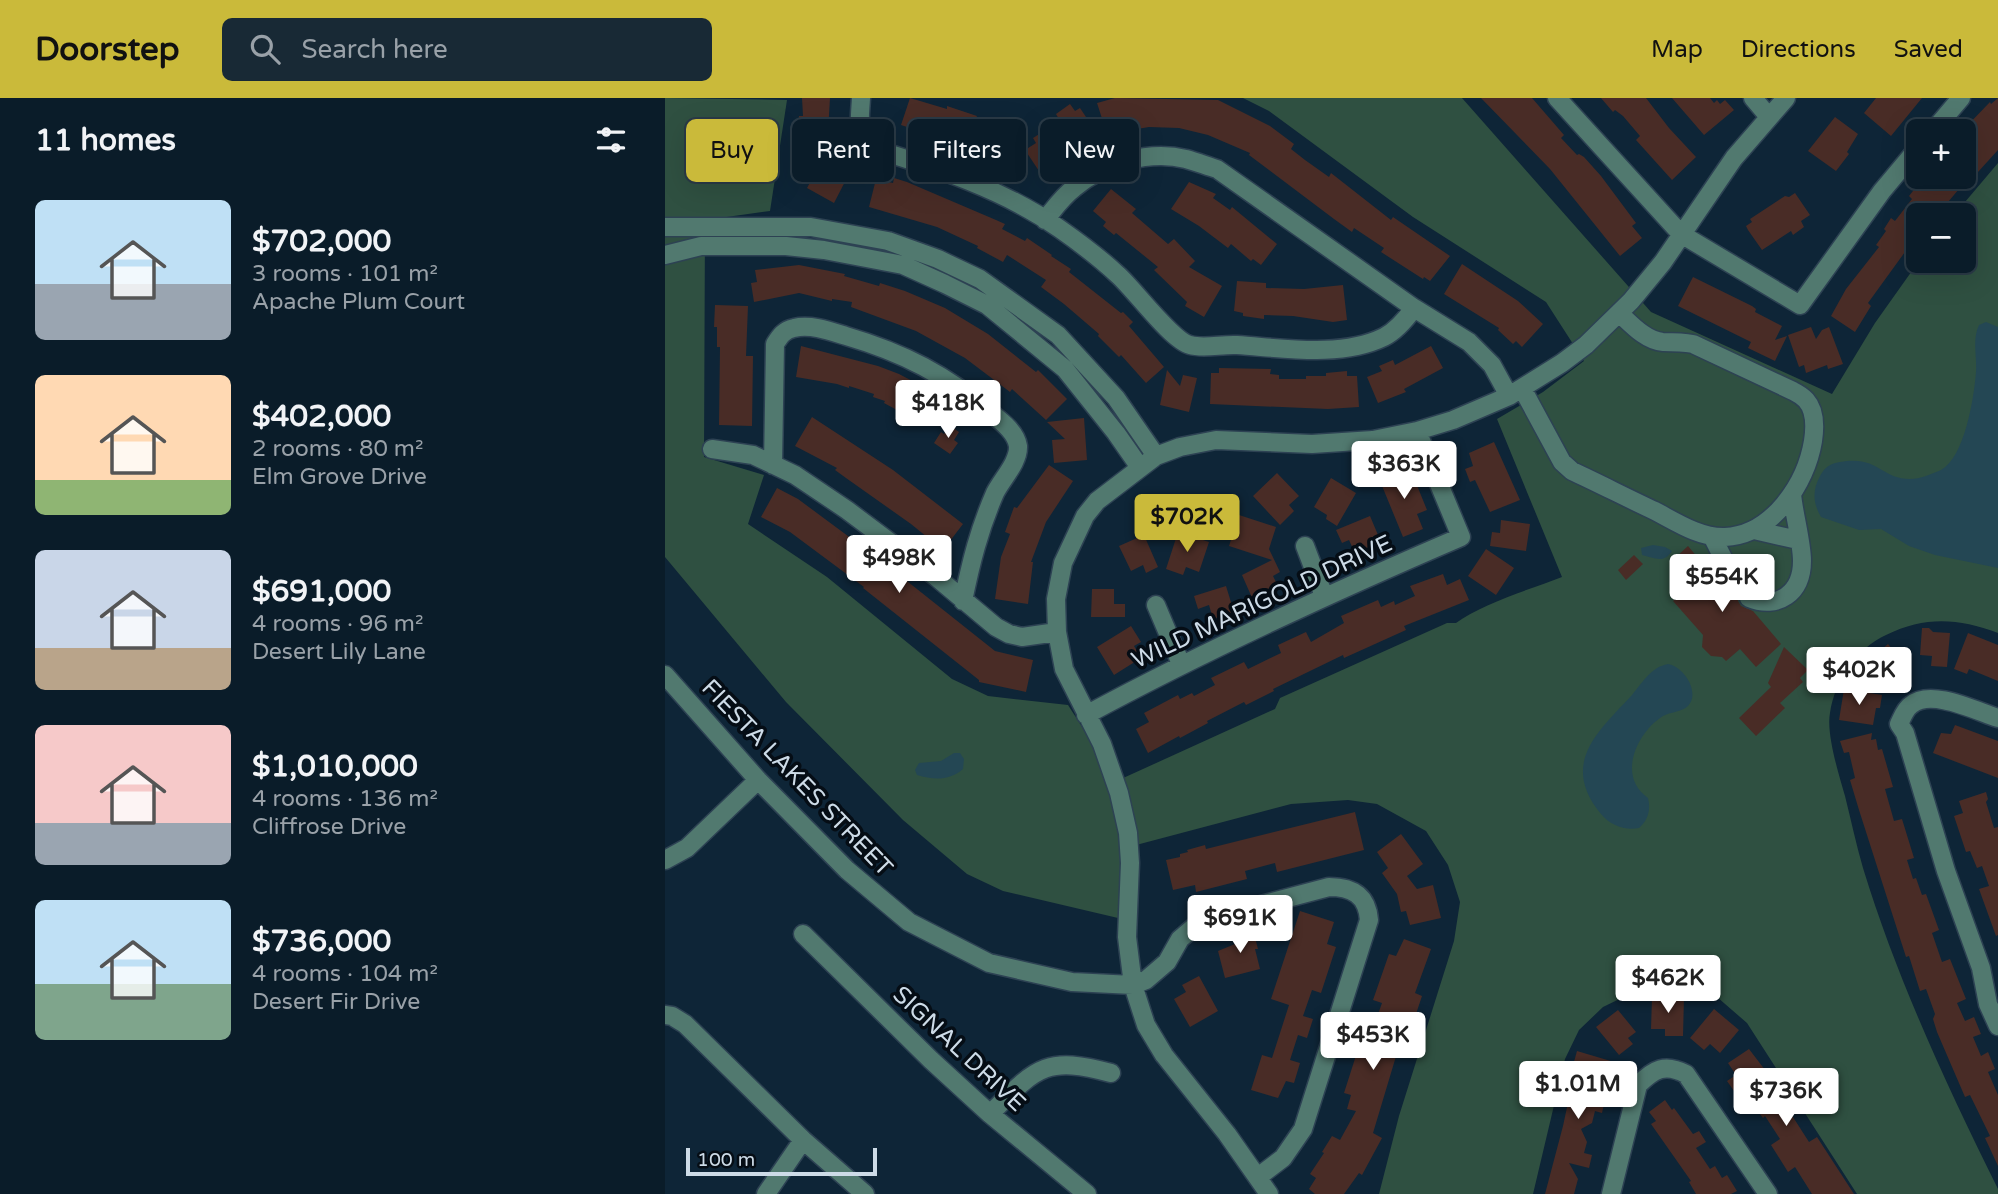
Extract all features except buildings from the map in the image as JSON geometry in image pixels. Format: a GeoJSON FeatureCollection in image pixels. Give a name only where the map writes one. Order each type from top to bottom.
{"type":"FeatureCollection","features":[{"type":"Feature","properties":{"kind":"street"},"geometry":{"type":"LineString","coordinates":[[860,98],[859,129],[871,148],[941,169],[1010,199],[1059,228],[1118,274],[1177,337],[1189,345],[1301,350],[1354,347],[1384,337],[1414,308]]}},
{"type":"Feature","properties":{"kind":"street"},"geometry":{"type":"LineString","coordinates":[[1557,98],[1681,234],[1800,305],[1882,191],[1906,162]]}},
{"type":"Feature","properties":{"kind":"street"},"geometry":{"type":"LineString","coordinates":[[1753,98],[1769,117]]}},
{"type":"Feature","properties":{"kind":"street"},"geometry":{"type":"LineString","coordinates":[[1269,1194],[1227,1134],[1164,1055],[1146,1025],[1133,985],[1128,937],[1128,833],[1119,793],[1102,744],[1063,669],[1057,632],[1056,599],[1063,563],[1085,516],[1097,501],[1139,467],[1156,456],[1180,447],[1216,440],[1312,444],[1373,440],[1453,420],[1516,392],[1570,358],[1631,301],[1663,262],[1734,158],[1786,98]]}},
{"type":"Feature","properties":{"kind":"street"},"geometry":{"type":"LineString","coordinates":[[1943,119],[1961,98]]}},
{"type":"Feature","properties":{"kind":"street"},"geometry":{"type":"LineString","coordinates":[[1045,220],[1076,185],[1111,165],[1149,157],[1184,158],[1217,169],[1414,308],[1469,342],[1516,392],[1562,462],[1572,471],[1699,533],[1712,536],[1739,535],[1754,530],[1776,513],[1792,495],[1810,457],[1815,427],[1806,401],[1793,391],[1693,344],[1660,342],[1641,333],[1619,313]]}},
{"type":"Feature","properties":{"kind":"street"},"geometry":{"type":"LineString","coordinates":[[665,227],[811,227],[888,241],[938,259],[980,279],[1058,335],[1116,398],[1156,456]]}},
{"type":"Feature","properties":{"kind":"street"},"geometry":{"type":"LineString","coordinates":[[665,255],[701,246],[786,246],[824,250],[903,265],[987,304],[1065,369],[1116,433],[1139,467]]}},
{"type":"Feature","properties":{"kind":"street"},"geometry":{"type":"LineString","coordinates":[[773,465],[775,344],[781,334],[791,328],[802,326],[825,329],[884,347],[915,360],[960,387],[1006,425],[1016,438],[1018,447],[1016,457],[997,491],[974,545],[963,601]]}},
{"type":"Feature","properties":{"kind":"street","name":"WILD MARIGOLD DRIVE"},"geometry":{"type":"LineString","coordinates":[[1086,715],[1181,664],[1324,596],[1461,537],[1417,431]]}},
{"type":"Feature","properties":{"kind":"street"},"geometry":{"type":"LineString","coordinates":[[712,449],[753,455],[795,475],[847,510],[935,576],[996,627],[1009,634],[1022,637],[1057,632]]}},
{"type":"Feature","properties":{"kind":"street"},"geometry":{"type":"LineString","coordinates":[[1749,598],[1760,603],[1773,604],[1792,590],[1798,578],[1802,562],[1792,495]]}},
{"type":"Feature","properties":{"kind":"street"},"geometry":{"type":"LineString","coordinates":[[1754,530],[1798,540]]}},
{"type":"Feature","properties":{"kind":"street"},"geometry":{"type":"LineString","coordinates":[[1712,536],[1734,580]]}},
{"type":"Feature","properties":{"kind":"street"},"geometry":{"type":"LineString","coordinates":[[1305,546],[1324,596]]}},
{"type":"Feature","properties":{"kind":"street"},"geometry":{"type":"LineString","coordinates":[[1156,605],[1181,664]]}},
{"type":"Feature","properties":{"kind":"street","name":"FIESTA LAKES STREET"},"geometry":{"type":"LineString","coordinates":[[665,676],[758,780],[847,870],[909,922],[989,964],[1072,982],[1133,985]]}},
{"type":"Feature","properties":{"kind":"street"},"geometry":{"type":"LineString","coordinates":[[1998,718],[1938,698],[1921,699],[1909,706],[1899,724],[1905,733],[1946,872],[1981,968],[1988,1004],[1998,1026]]}},
{"type":"Feature","properties":{"kind":"street"},"geometry":{"type":"LineString","coordinates":[[665,860],[687,848],[758,780]]}},
{"type":"Feature","properties":{"kind":"street"},"geometry":{"type":"LineString","coordinates":[[1133,985],[1146,980],[1167,962],[1180,939],[1201,921],[1329,887],[1346,887],[1361,897],[1369,911],[1369,920],[1303,1129],[1283,1158],[1258,1177]]}},
{"type":"Feature","properties":{"kind":"street","name":"SIGNAL DRIVE"},"geometry":{"type":"LineString","coordinates":[[803,934],[931,1060],[990,1114],[1087,1194]]}},
{"type":"Feature","properties":{"kind":"street"},"geometry":{"type":"LineString","coordinates":[[665,1015],[685,1024],[803,1140],[865,1194]]}},
{"type":"Feature","properties":{"kind":"street"},"geometry":{"type":"LineString","coordinates":[[990,1114],[1023,1081],[1053,1064],[1081,1065],[1111,1073]]}},
{"type":"Feature","properties":{"kind":"street"},"geometry":{"type":"LineString","coordinates":[[1611,1194],[1638,1084],[1651,1071],[1661,1068],[1686,1074],[1768,1194]]}},
{"type":"Feature","properties":{"kind":"street"},"geometry":{"type":"LineString","coordinates":[[766,1194],[803,1140]]}},
{"type":"Feature","properties":{"kind":"green space"},"geometry":{"type":"Polygon","coordinates":[[[665,98],[787,100],[778,159],[778,119],[686,119],[686,182],[774,182],[770,211],[705,220],[704,457],[764,475],[748,524],[827,577],[952,679],[988,696],[1068,705],[1093,744],[1110,784],[1275,709],[1280,698],[1447,623],[1456,623],[1492,603],[1562,577],[1497,419],[1543,392],[1584,361],[1546,302],[1413,217],[1269,111],[1243,98],[1462,98],[1651,312],[1832,394],[1875,323],[1910,273],[1976,273],[1976,203],[1964,203],[1998,163],[1998,633],[1969,624],[1942,621],[1914,625],[1886,635],[1865,648],[1849,667],[1837,689],[1829,722],[1831,743],[1860,859],[1876,909],[1924,1032],[1998,1194],[1857,1194],[1747,1023],[1717,997],[1678,986],[1638,990],[1603,1007],[1579,1030],[1565,1059],[1533,1194],[1379,1194],[1399,1116],[1454,941],[1460,902],[1448,865],[1426,831],[1377,804],[1348,800],[1291,804],[1121,849],[1122,885],[1118,918],[1003,891],[967,874],[903,820],[786,702],[665,557],[665,98]]]}},
{"type":"Feature","properties":{"kind":"water"},"geometry":{"type":"Polygon","coordinates":[[[1986,322],[1998,327],[1998,568],[1935,555],[1909,546],[1881,529],[1859,530],[1821,517],[1816,507],[1815,492],[1820,476],[1828,466],[1840,462],[1863,462],[1900,478],[1910,479],[1934,473],[1949,463],[1967,426],[1976,372],[1976,336],[1979,325],[1986,322]]]}},
{"type":"Feature","properties":{"kind":"water"},"geometry":{"type":"Polygon","coordinates":[[[1653,545],[1672,551],[1662,559],[1642,555],[1641,548],[1653,545]]]}},
{"type":"Feature","properties":{"kind":"water"},"geometry":{"type":"Polygon","coordinates":[[[1668,664],[1679,669],[1688,680],[1691,700],[1685,708],[1663,716],[1653,724],[1638,744],[1632,767],[1633,779],[1648,798],[1649,811],[1645,822],[1639,828],[1623,828],[1605,818],[1589,796],[1583,779],[1584,763],[1588,749],[1607,722],[1648,676],[1657,668],[1668,664]]]}},
{"type":"Feature","properties":{"kind":"water"},"geometry":{"type":"Polygon","coordinates":[[[954,753],[960,753],[964,759],[963,769],[958,773],[941,778],[917,775],[915,770],[919,763],[941,761],[954,753]]]}}]}
